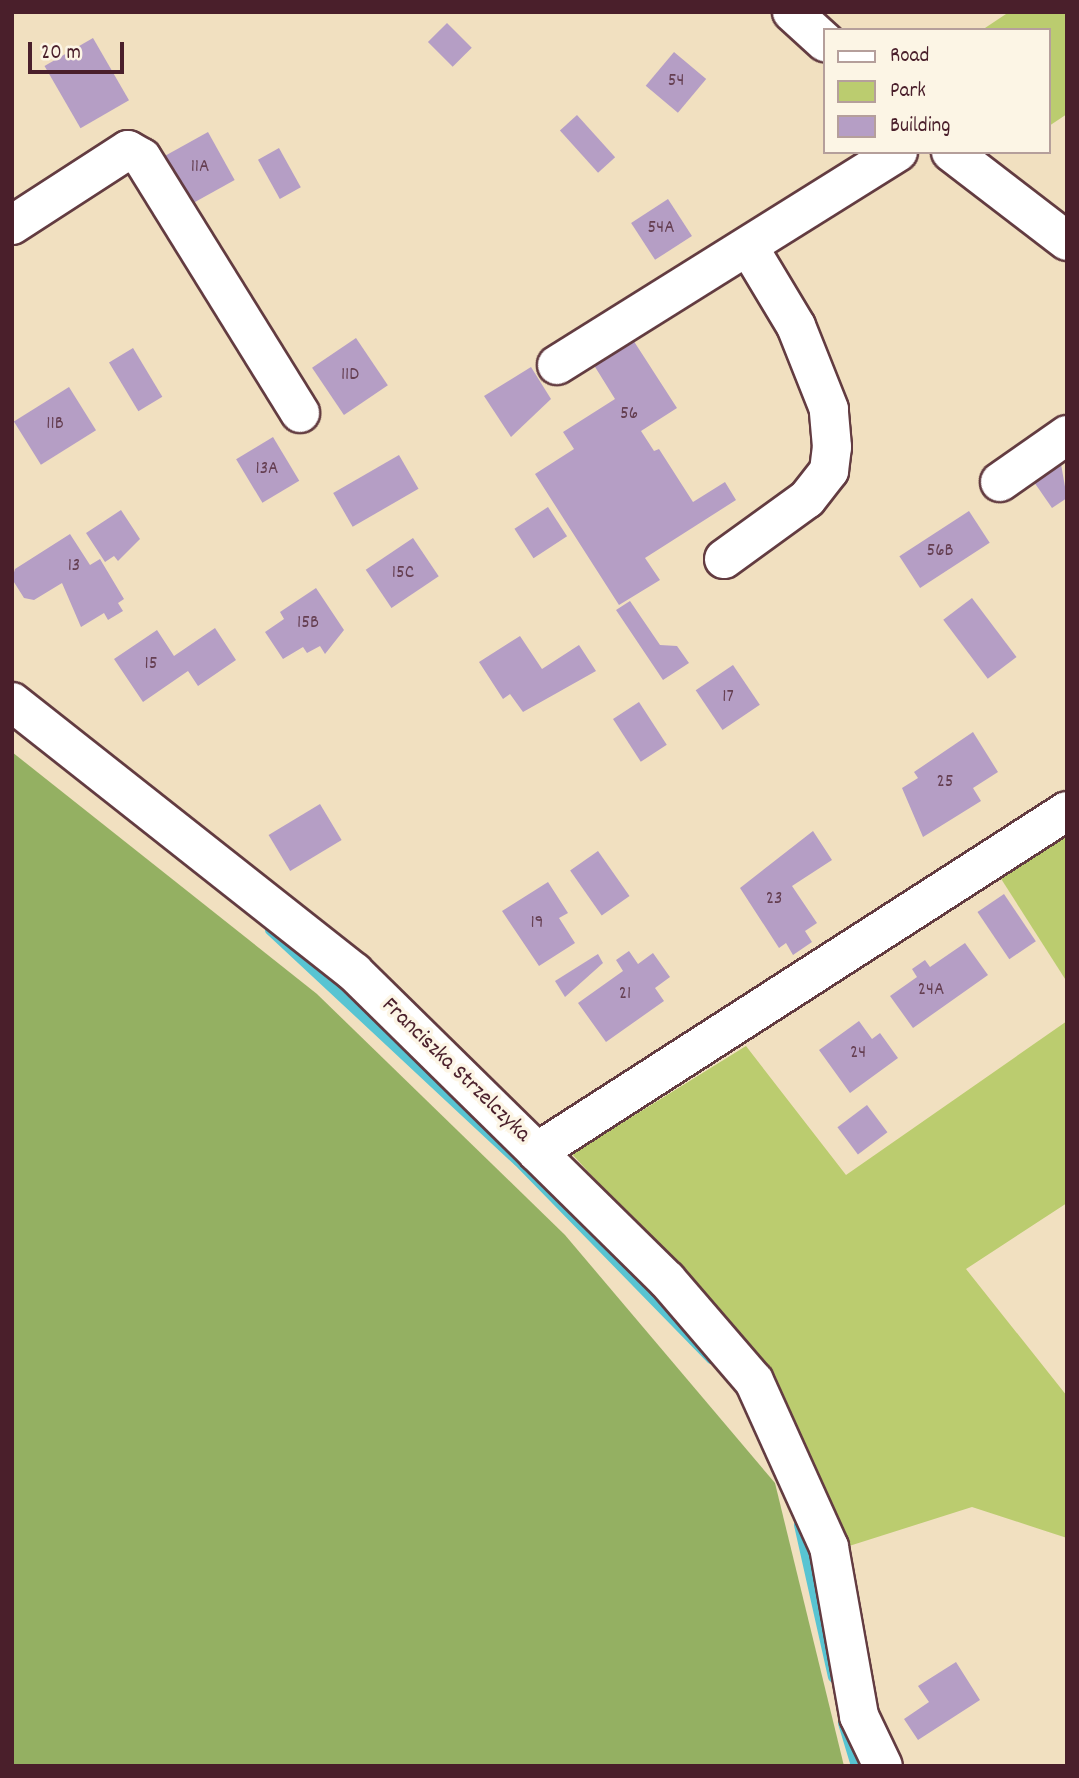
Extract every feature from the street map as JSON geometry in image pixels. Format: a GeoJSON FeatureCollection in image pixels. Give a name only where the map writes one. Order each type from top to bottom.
{"type":"FeatureCollection","features":[{"type":"Feature","properties":{"kind":"street"},"geometry":{"type":"LineString","coordinates":[[792,12],[824,41]]}},
{"type":"Feature","properties":{"kind":"street"},"geometry":{"type":"LineString","coordinates":[[12,225],[128,150],[142,158],[300,413]]}},
{"type":"Feature","properties":{"kind":"street"},"geometry":{"type":"LineString","coordinates":[[557,365],[895,154]]}},
{"type":"Feature","properties":{"kind":"street"},"geometry":{"type":"LineString","coordinates":[[954,154],[1065,238]]}},
{"type":"Feature","properties":{"kind":"street"},"geometry":{"type":"LineString","coordinates":[[724,559],[807,499],[829,471],[832,447],[829,409],[796,326],[748,246]]}},
{"type":"Feature","properties":{"kind":"street"},"geometry":{"type":"LineString","coordinates":[[1000,482],[1067,436]]}},
{"type":"Feature","properties":{"kind":"street","name":"Franciszka Strzelczyka"},"geometry":{"type":"LineString","coordinates":[[12,702],[354,972],[537,1152],[1067,811]]}},
{"type":"Feature","properties":{"kind":"street"},"geometry":{"type":"LineString","coordinates":[[537,1152],[667,1280],[754,1381],[829,1547],[859,1716],[883,1766]]}},
{"type":"Feature","properties":{"kind":"green space"},"geometry":{"type":"Polygon","coordinates":[[[1009,12],[1067,12],[1067,114],[1051,125],[1051,28],[985,28],[1009,12]]]}},
{"type":"Feature","properties":{"kind":"green space"},"geometry":{"type":"Polygon","coordinates":[[[12,752],[317,994],[565,1235],[775,1483],[844,1766],[12,1766],[12,752]]]}},
{"type":"Feature","properties":{"kind":"green space"},"geometry":{"type":"Polygon","coordinates":[[[1067,828],[1067,982],[998,874],[1067,828]]]}},
{"type":"Feature","properties":{"kind":"green space"},"geometry":{"type":"Polygon","coordinates":[[[1067,1021],[1067,1203],[966,1269],[1067,1396],[1067,1538],[972,1507],[846,1547],[762,1362],[572,1154],[746,1046],[846,1175],[1067,1021]]]}},
{"type":"Feature","properties":{"kind":"building"},"geometry":{"type":"Polygon","coordinates":[[[447,23],[472,48],[453,67],[428,42],[447,23]]]}},
{"type":"Feature","properties":{"kind":"building"},"geometry":{"type":"Polygon","coordinates":[[[93,38],[129,100],[81,128],[45,66],[93,38]]]}},
{"type":"Feature","properties":{"kind":"building"},"geometry":{"type":"Polygon","coordinates":[[[674,52],[706,79],[678,113],[646,86],[674,52]]]}},
{"type":"Feature","properties":{"kind":"building"},"geometry":{"type":"Polygon","coordinates":[[[577,115],[615,157],[598,173],[560,130],[577,115]]]}},
{"type":"Feature","properties":{"kind":"building"},"geometry":{"type":"Polygon","coordinates":[[[208,132],[235,180],[190,205],[163,157],[208,132]]]}},
{"type":"Feature","properties":{"kind":"building"},"geometry":{"type":"Polygon","coordinates":[[[279,148],[301,187],[280,199],[258,160],[279,148]]]}},
{"type":"Feature","properties":{"kind":"building"},"geometry":{"type":"Polygon","coordinates":[[[668,199],[692,236],[655,260],[631,223],[668,199]]]}},
{"type":"Feature","properties":{"kind":"building"},"geometry":{"type":"Polygon","coordinates":[[[626,329],[677,408],[641,431],[654,451],[659,449],[693,502],[725,482],[736,500],[645,558],[660,580],[619,605],[535,474],[574,449],[563,432],[615,399],[587,354],[626,329]]]}},
{"type":"Feature","properties":{"kind":"building"},"geometry":{"type":"Polygon","coordinates":[[[356,338],[388,385],[344,415],[312,368],[356,338]]]}},
{"type":"Feature","properties":{"kind":"building"},"geometry":{"type":"Polygon","coordinates":[[[133,348],[162,397],[138,411],[109,362],[133,348]]]}},
{"type":"Feature","properties":{"kind":"building"},"geometry":{"type":"Polygon","coordinates":[[[531,367],[551,399],[511,437],[484,396],[531,367]]]}},
{"type":"Feature","properties":{"kind":"building"},"geometry":{"type":"Polygon","coordinates":[[[69,387],[96,430],[41,465],[14,421],[69,387]]]}},
{"type":"Feature","properties":{"kind":"building"},"geometry":{"type":"Polygon","coordinates":[[[273,437],[299,481],[262,503],[236,459],[273,437]]]}},
{"type":"Feature","properties":{"kind":"building"},"geometry":{"type":"Polygon","coordinates":[[[399,455],[418,489],[353,527],[333,493],[399,455]]]}},
{"type":"Feature","properties":{"kind":"building"},"geometry":{"type":"Polygon","coordinates":[[[1061,464],[1067,498],[1052,508],[1034,482],[1061,464]]]}},
{"type":"Feature","properties":{"kind":"building"},"geometry":{"type":"Polygon","coordinates":[[[548,507],[567,536],[534,558],[514,529],[548,507]]]}},
{"type":"Feature","properties":{"kind":"building"},"geometry":{"type":"Polygon","coordinates":[[[121,510],[140,539],[118,561],[114,556],[105,562],[86,533],[121,510]]]}},
{"type":"Feature","properties":{"kind":"building"},"geometry":{"type":"Polygon","coordinates":[[[969,511],[990,543],[920,588],[899,556],[969,511]]]}},
{"type":"Feature","properties":{"kind":"building"},"geometry":{"type":"Polygon","coordinates":[[[70,534],[90,565],[100,559],[124,599],[118,603],[123,611],[108,620],[104,613],[81,627],[62,583],[34,600],[24,598],[12,579],[15,569],[70,534]]]}},
{"type":"Feature","properties":{"kind":"building"},"geometry":{"type":"Polygon","coordinates":[[[413,538],[439,576],[391,608],[366,570],[413,538]]]}},
{"type":"Feature","properties":{"kind":"building"},"geometry":{"type":"Polygon","coordinates":[[[316,588],[344,630],[325,654],[320,646],[307,653],[303,647],[283,659],[265,632],[284,619],[280,612],[316,588]]]}},
{"type":"Feature","properties":{"kind":"building"},"geometry":{"type":"Polygon","coordinates":[[[972,598],[1017,657],[988,679],[943,620],[972,598]]]}},
{"type":"Feature","properties":{"kind":"building"},"geometry":{"type":"Polygon","coordinates":[[[630,601],[660,645],[677,646],[689,663],[663,680],[616,610],[630,601]]]}},
{"type":"Feature","properties":{"kind":"building"},"geometry":{"type":"Polygon","coordinates":[[[215,628],[236,660],[198,686],[188,671],[143,702],[114,659],[157,630],[174,656],[215,628]]]}},
{"type":"Feature","properties":{"kind":"building"},"geometry":{"type":"Polygon","coordinates":[[[520,636],[542,669],[579,645],[596,671],[523,712],[510,694],[503,699],[479,662],[520,636]]]}},
{"type":"Feature","properties":{"kind":"building"},"geometry":{"type":"Polygon","coordinates":[[[733,665],[760,705],[723,730],[696,690],[733,665]]]}},
{"type":"Feature","properties":{"kind":"building"},"geometry":{"type":"Polygon","coordinates":[[[639,702],[667,745],[641,762],[613,719],[639,702]]]}},
{"type":"Feature","properties":{"kind":"building"},"geometry":{"type":"Polygon","coordinates":[[[973,732],[998,772],[973,788],[981,801],[923,837],[902,788],[918,778],[914,772],[973,732]]]}},
{"type":"Feature","properties":{"kind":"building"},"geometry":{"type":"Polygon","coordinates":[[[320,804],[342,840],[290,871],[269,835],[320,804]]]}},
{"type":"Feature","properties":{"kind":"building"},"geometry":{"type":"Polygon","coordinates":[[[813,831],[832,860],[792,886],[817,923],[805,931],[812,942],[793,955],[786,943],[779,948],[740,888],[813,831]]]}},
{"type":"Feature","properties":{"kind":"building"},"geometry":{"type":"Polygon","coordinates":[[[598,851],[630,896],[602,916],[570,871],[598,851]]]}},
{"type":"Feature","properties":{"kind":"building"},"geometry":{"type":"Polygon","coordinates":[[[548,882],[568,913],[559,918],[575,943],[539,966],[502,911],[548,882]]]}},
{"type":"Feature","properties":{"kind":"building"},"geometry":{"type":"Polygon","coordinates":[[[1004,894],[1036,941],[1009,959],[977,912],[1004,894]]]}},
{"type":"Feature","properties":{"kind":"building"},"geometry":{"type":"Polygon","coordinates":[[[965,943],[988,975],[913,1028],[890,996],[917,977],[912,969],[925,960],[930,967],[965,943]]]}},
{"type":"Feature","properties":{"kind":"building"},"geometry":{"type":"Polygon","coordinates":[[[629,951],[638,964],[653,953],[670,977],[655,988],[664,1001],[606,1042],[578,1003],[623,971],[616,960],[629,951]]]}},
{"type":"Feature","properties":{"kind":"building"},"geometry":{"type":"Polygon","coordinates":[[[598,954],[603,963],[565,997],[555,981],[598,954]]]}},
{"type":"Feature","properties":{"kind":"building"},"geometry":{"type":"Polygon","coordinates":[[[859,1021],[872,1039],[880,1033],[898,1058],[850,1093],[819,1050],[859,1021]]]}},
{"type":"Feature","properties":{"kind":"building"},"geometry":{"type":"Polygon","coordinates":[[[867,1105],[887,1132],[858,1154],[837,1127],[867,1105]]]}},
{"type":"Feature","properties":{"kind":"building"},"geometry":{"type":"Polygon","coordinates":[[[956,1662],[980,1700],[918,1740],[904,1719],[929,1702],[918,1686],[956,1662]]]}},
{"type":"Feature","properties":{"kind":"waterway"},"geometry":{"type":"LineString","coordinates":[[270,930],[518,1161],[711,1359]]}},
{"type":"Feature","properties":{"kind":"waterway"},"geometry":{"type":"LineString","coordinates":[[799,1525],[833,1677]]}},
{"type":"Feature","properties":{"kind":"waterway"},"geometry":{"type":"LineString","coordinates":[[843,1723],[856,1766]]}}]}
